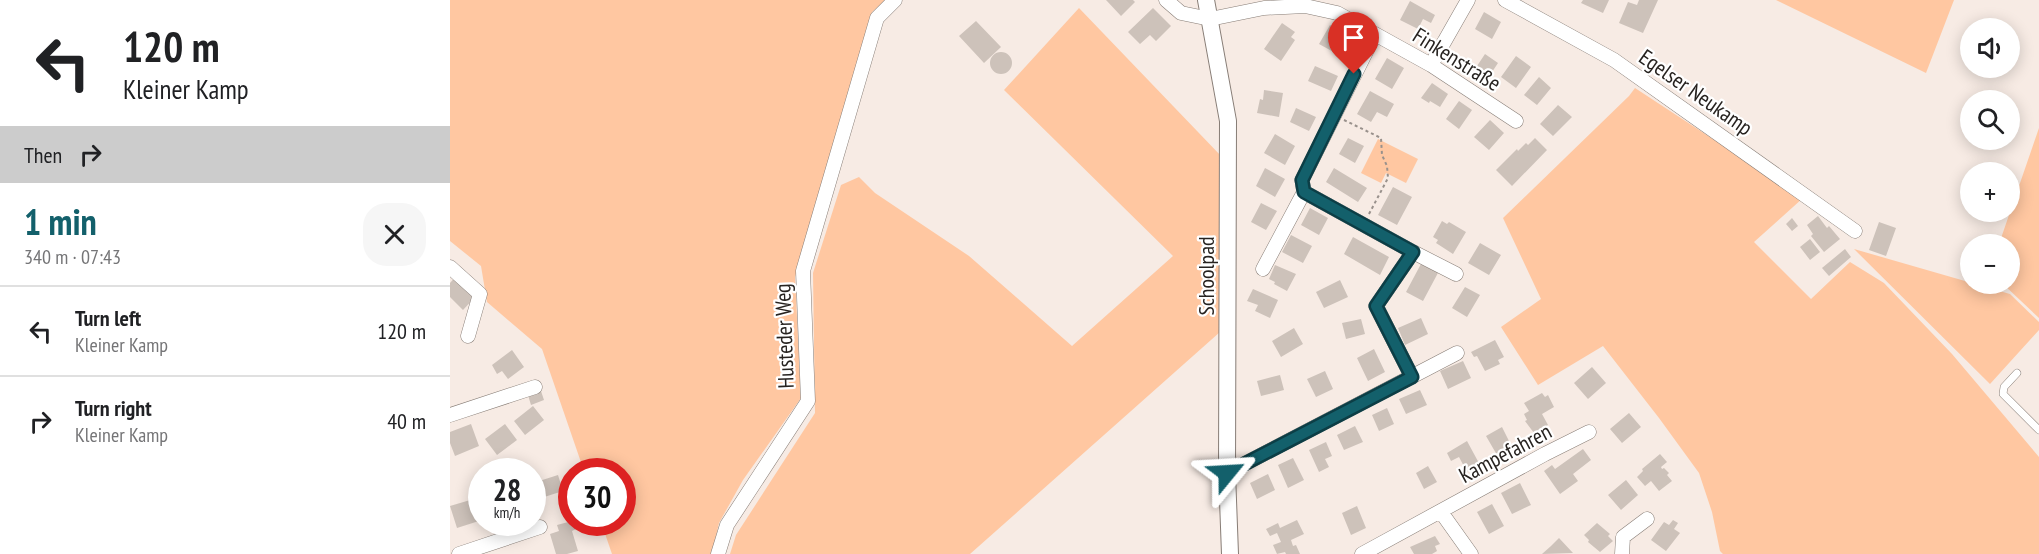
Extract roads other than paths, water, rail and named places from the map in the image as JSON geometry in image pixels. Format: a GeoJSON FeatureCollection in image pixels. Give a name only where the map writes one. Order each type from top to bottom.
{"type":"FeatureCollection","features":[{"type":"Feature","properties":{"kind":"street","name":"Husteder Weg"},"geometry":{"type":"LineString","coordinates":[[718,554],[727,525],[808,401],[803,271],[877,18],[895,0]]}},
{"type":"Feature","properties":{"kind":"street"},"geometry":{"type":"LineString","coordinates":[[1166,0],[1180,13],[1210,19]]}},
{"type":"Feature","properties":{"kind":"street","name":"Schoolpad"},"geometry":{"type":"LineString","coordinates":[[1206,0],[1228,121],[1227,473],[1230,554]]}},
{"type":"Feature","properties":{"kind":"street"},"geometry":{"type":"LineString","coordinates":[[1431,65],[1468,0]]}},
{"type":"Feature","properties":{"kind":"street","name":"Egelser Neukamp"},"geometry":{"type":"LineString","coordinates":[[1505,0],[1614,60],[1856,231]]}},
{"type":"Feature","properties":{"kind":"street","name":"Finkenstraße"},"geometry":{"type":"LineString","coordinates":[[1210,19],[1264,8],[1305,6],[1337,13],[1431,65],[1516,121]]}},
{"type":"Feature","properties":{"kind":"street"},"geometry":{"type":"LineString","coordinates":[[1263,269],[1334,115],[1375,34]]}},
{"type":"Feature","properties":{"kind":"street"},"geometry":{"type":"LineString","coordinates":[[1303,186],[1363,225],[1456,274]]}},
{"type":"Feature","properties":{"kind":"street"},"geometry":{"type":"LineString","coordinates":[[1412,377],[1376,306],[1413,252]]}},
{"type":"Feature","properties":{"kind":"street"},"geometry":{"type":"LineString","coordinates":[[450,267],[480,294],[468,336]]}},
{"type":"Feature","properties":{"kind":"street"},"geometry":{"type":"LineString","coordinates":[[1227,473],[1457,352]]}},
{"type":"Feature","properties":{"kind":"street"},"geometry":{"type":"LineString","coordinates":[[450,416],[535,387]]}},
{"type":"Feature","properties":{"kind":"street","name":"Kampefahren"},"geometry":{"type":"LineString","coordinates":[[1362,554],[1589,432]]}},
{"type":"Feature","properties":{"kind":"street"},"geometry":{"type":"LineString","coordinates":[[1441,512],[1471,554]]}},
{"type":"Feature","properties":{"kind":"street"},"geometry":{"type":"LineString","coordinates":[[1622,554],[1623,537],[1647,519]]}},
{"type":"Feature","properties":{"kind":"street"},"geometry":{"type":"LineString","coordinates":[[459,554],[511,536]]}},
{"type":"Feature","properties":{"kind":"lane"},"geometry":{"type":"LineString","coordinates":[[2017,373],[2004,387],[2003,394],[2039,430]]}}]}
